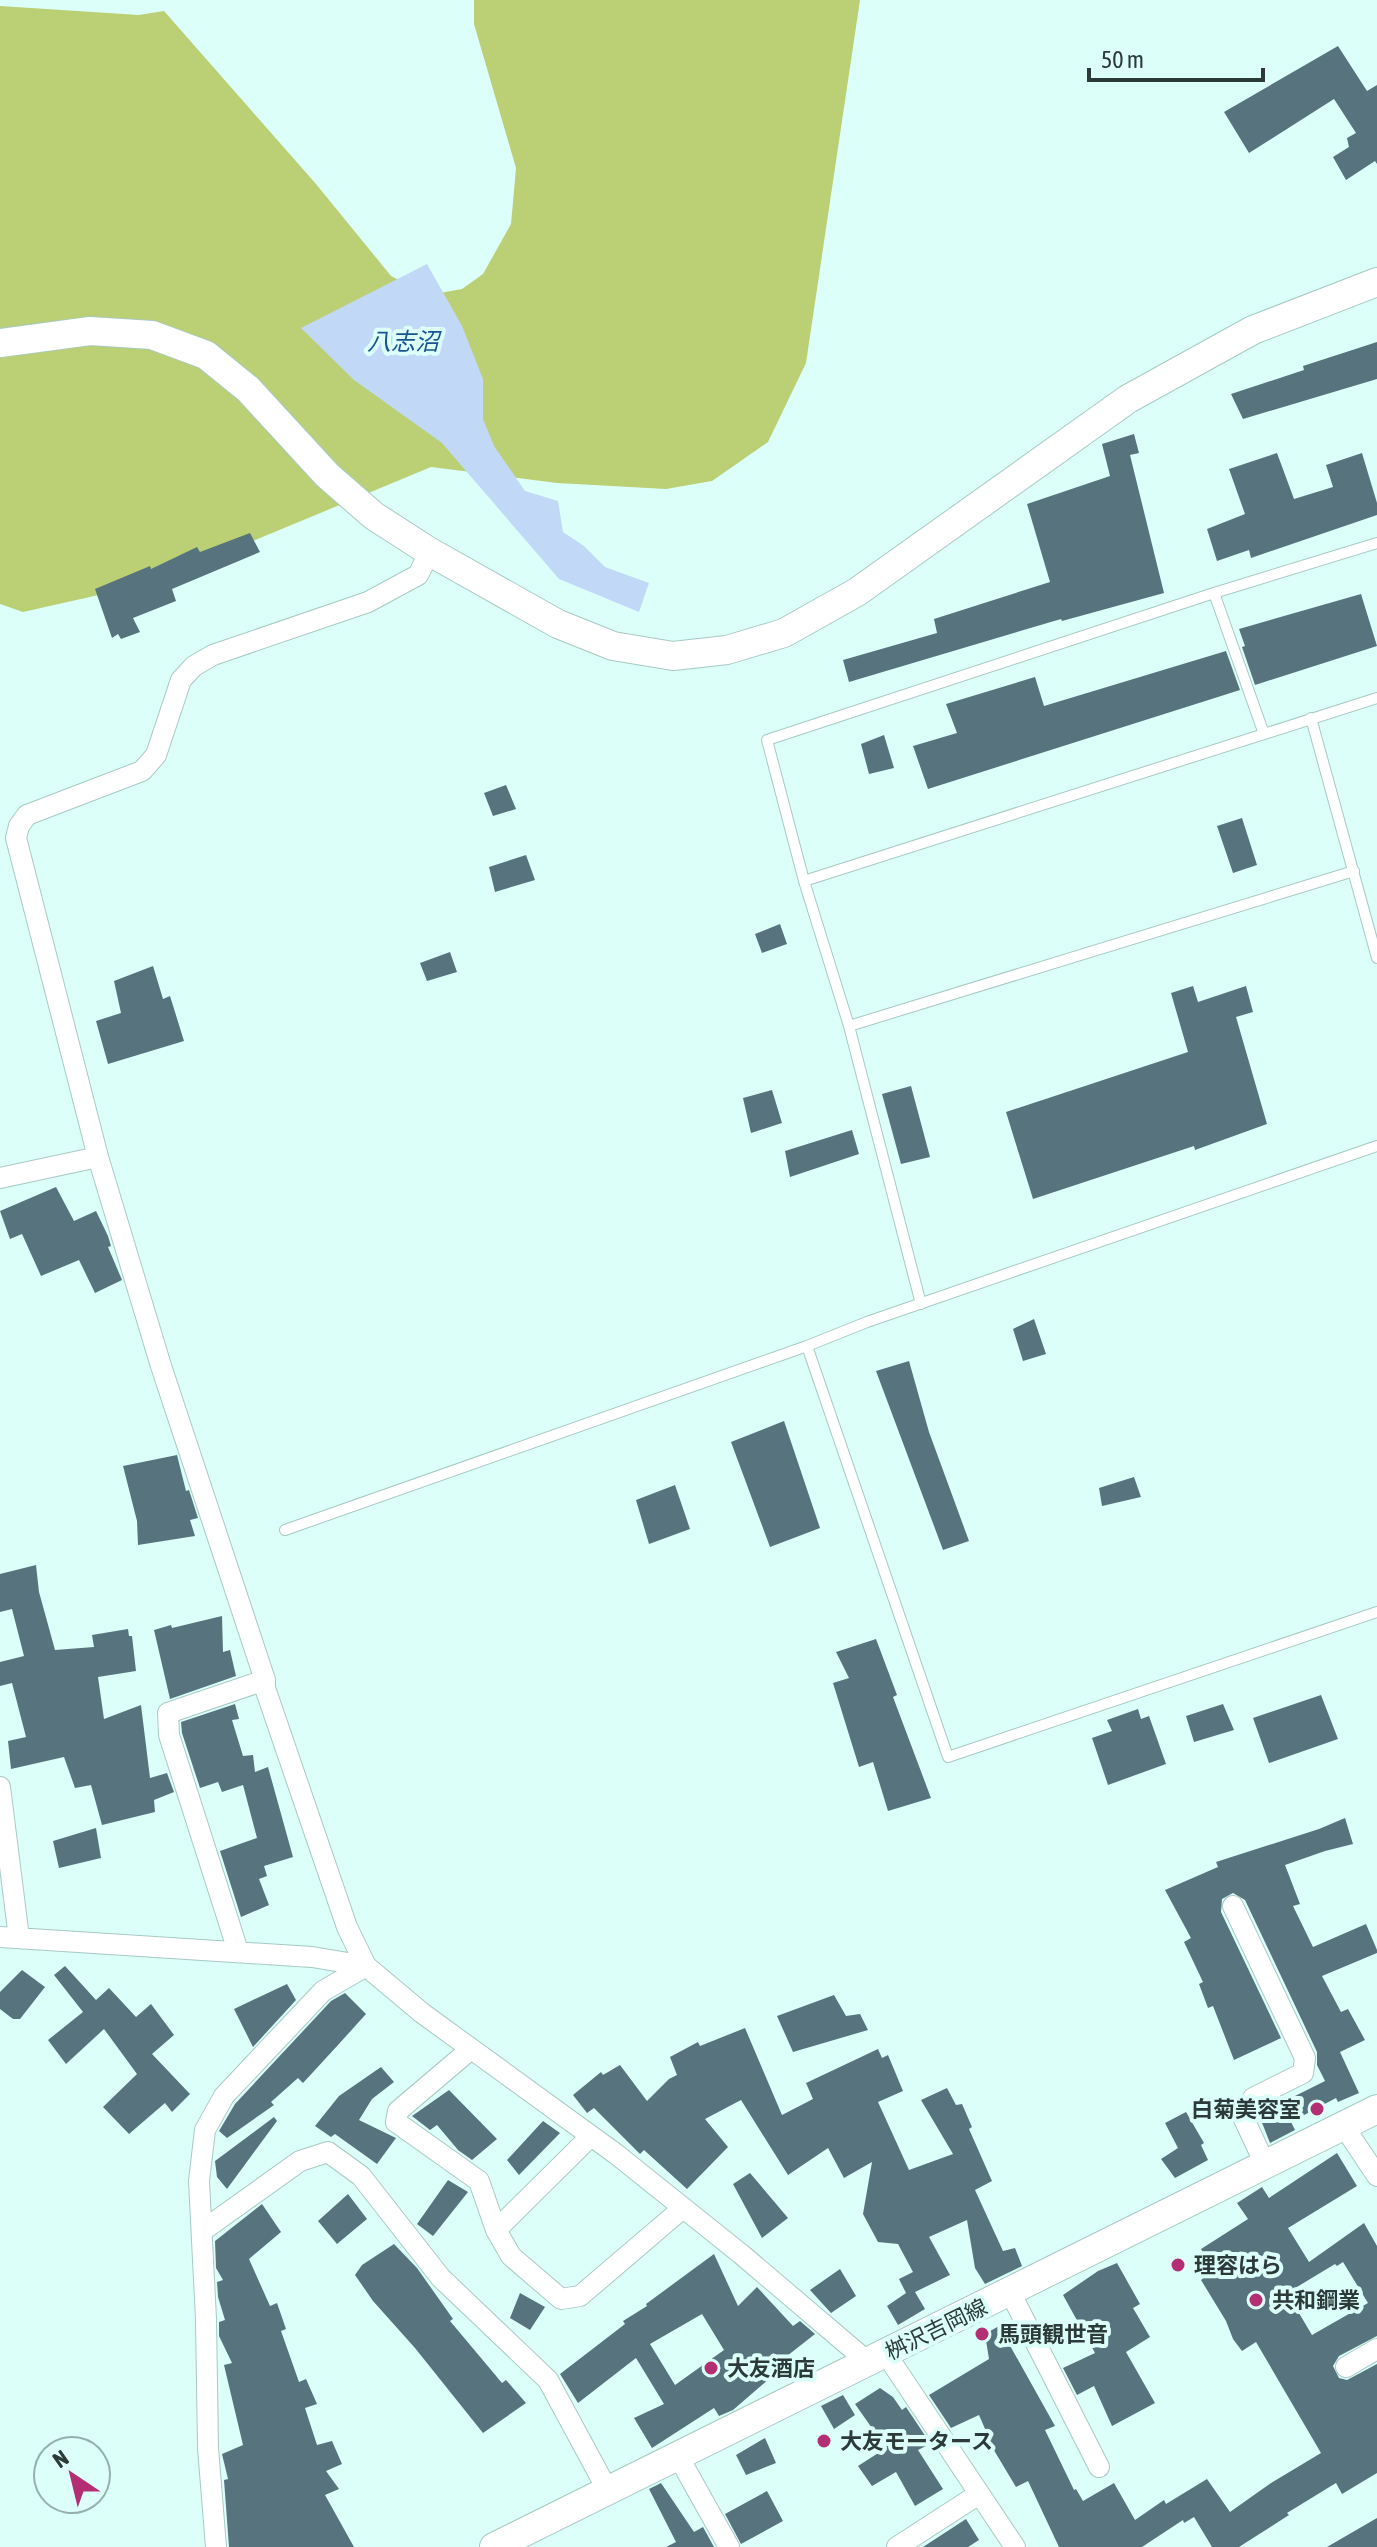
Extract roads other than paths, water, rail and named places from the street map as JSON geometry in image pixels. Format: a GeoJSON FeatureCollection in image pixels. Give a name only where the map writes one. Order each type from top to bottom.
{"type":"FeatureCollection","features":[{"type":"Feature","properties":{"kind":"street"},"geometry":{"type":"LineString","coordinates":[[0,343],[90,331],[152,335],[206,355],[248,389],[327,475],[374,516],[430,552],[558,624],[613,646],[673,656],[727,650],[784,633],[857,592],[1128,399],[1253,330],[1377,282]]}},
{"type":"Feature","properties":{"kind":"street"},"geometry":{"type":"LineString","coordinates":[[430,552],[418,575],[368,602],[213,655],[194,666],[181,680],[156,755],[142,771],[41,808],[27,815],[19,826],[16,838],[98,1157],[182,1432],[265,1680],[265,1688],[347,1927],[366,1966],[877,2358],[1015,2547]]}},
{"type":"Feature","properties":{"kind":"street"},"geometry":{"type":"LineString","coordinates":[[0,1178],[98,1157]]}},
{"type":"Feature","properties":{"kind":"street"},"geometry":{"type":"LineString","coordinates":[[238,1951],[169,1735],[168,1713],[265,1680]]}},
{"type":"Feature","properties":{"kind":"street"},"geometry":{"type":"LineString","coordinates":[[0,1787],[9,1937],[312,1957],[366,1966]]}},
{"type":"Feature","properties":{"kind":"street"},"geometry":{"type":"LineString","coordinates":[[1233,1906],[1305,2058],[1303,2073],[1253,2098],[1243,2117],[1265,2164]]}},
{"type":"Feature","properties":{"kind":"street"},"geometry":{"type":"LineString","coordinates":[[216,2547],[208,2448],[199,2181],[205,2130],[224,2096],[323,1991],[366,1966]]}},
{"type":"Feature","properties":{"kind":"street"},"geometry":{"type":"LineString","coordinates":[[471,2049],[398,2111],[396,2122],[479,2181],[496,2230],[511,2256],[561,2299],[580,2296],[683,2208]]}},
{"type":"Feature","properties":{"kind":"street","name":"桝沢吉岡線"},"geometry":{"type":"LineString","coordinates":[[494,2547],[1377,2109]]}},
{"type":"Feature","properties":{"kind":"street"},"geometry":{"type":"LineString","coordinates":[[1343,2125],[1377,2176]]}},
{"type":"Feature","properties":{"kind":"street"},"geometry":{"type":"LineString","coordinates":[[496,2230],[591,2136]]}},
{"type":"Feature","properties":{"kind":"street"},"geometry":{"type":"LineString","coordinates":[[202,2231],[300,2161],[328,2152],[361,2176],[441,2278],[548,2380],[608,2491]]}},
{"type":"Feature","properties":{"kind":"street"},"geometry":{"type":"LineString","coordinates":[[1010,2292],[1099,2467]]}},
{"type":"Feature","properties":{"kind":"street"},"geometry":{"type":"LineString","coordinates":[[1346,2367],[1377,2349]]}},
{"type":"Feature","properties":{"kind":"street"},"geometry":{"type":"LineString","coordinates":[[678,2456],[729,2547]]}},
{"type":"Feature","properties":{"kind":"street"},"geometry":{"type":"LineString","coordinates":[[897,2547],[979,2494]]}},
{"type":"Feature","properties":{"kind":"lane"},"geometry":{"type":"LineString","coordinates":[[921,1304],[849,1026],[804,881],[767,740],[1214,593],[1377,543]]}},
{"type":"Feature","properties":{"kind":"lane"},"geometry":{"type":"LineString","coordinates":[[1214,593],[1264,734]]}},
{"type":"Feature","properties":{"kind":"lane"},"geometry":{"type":"LineString","coordinates":[[804,881],[1377,698]]}},
{"type":"Feature","properties":{"kind":"lane"},"geometry":{"type":"LineString","coordinates":[[1311,718],[1377,958]]}},
{"type":"Feature","properties":{"kind":"lane"},"geometry":{"type":"LineString","coordinates":[[849,1026],[1354,871]]}},
{"type":"Feature","properties":{"kind":"lane"},"geometry":{"type":"LineString","coordinates":[[285,1530],[1377,1146]]}},
{"type":"Feature","properties":{"kind":"lane"},"geometry":{"type":"LineString","coordinates":[[807,1346],[948,1757],[1377,1612]]}},
{"type":"Feature","properties":{"kind":"water","name":"八志沼"},"geometry":{"type":"Polygon","coordinates":[[[427,264],[462,326],[483,379],[483,419],[494,446],[525,491],[558,501],[563,532],[584,546],[605,567],[649,583],[639,612],[559,579],[442,443],[354,380],[301,328],[427,264]]]}},
{"type":"Feature","properties":{"kind":"place","name":"白菊美容室"},"geometry":{"type":"Point","coordinates":[1317,2109]}},
{"type":"Feature","properties":{"kind":"place","name":"理容はら"},"geometry":{"type":"Point","coordinates":[1178,2265]}},
{"type":"Feature","properties":{"kind":"place","name":"共和鋼業"},"geometry":{"type":"Point","coordinates":[1256,2300]}},
{"type":"Feature","properties":{"kind":"place","name":"馬頭観世音"},"geometry":{"type":"Point","coordinates":[982,2334]}},
{"type":"Feature","properties":{"kind":"place","name":"大友酒店"},"geometry":{"type":"Point","coordinates":[711,2368]}},
{"type":"Feature","properties":{"kind":"place","name":"大友モータース"},"geometry":{"type":"Point","coordinates":[824,2441]}}]}
